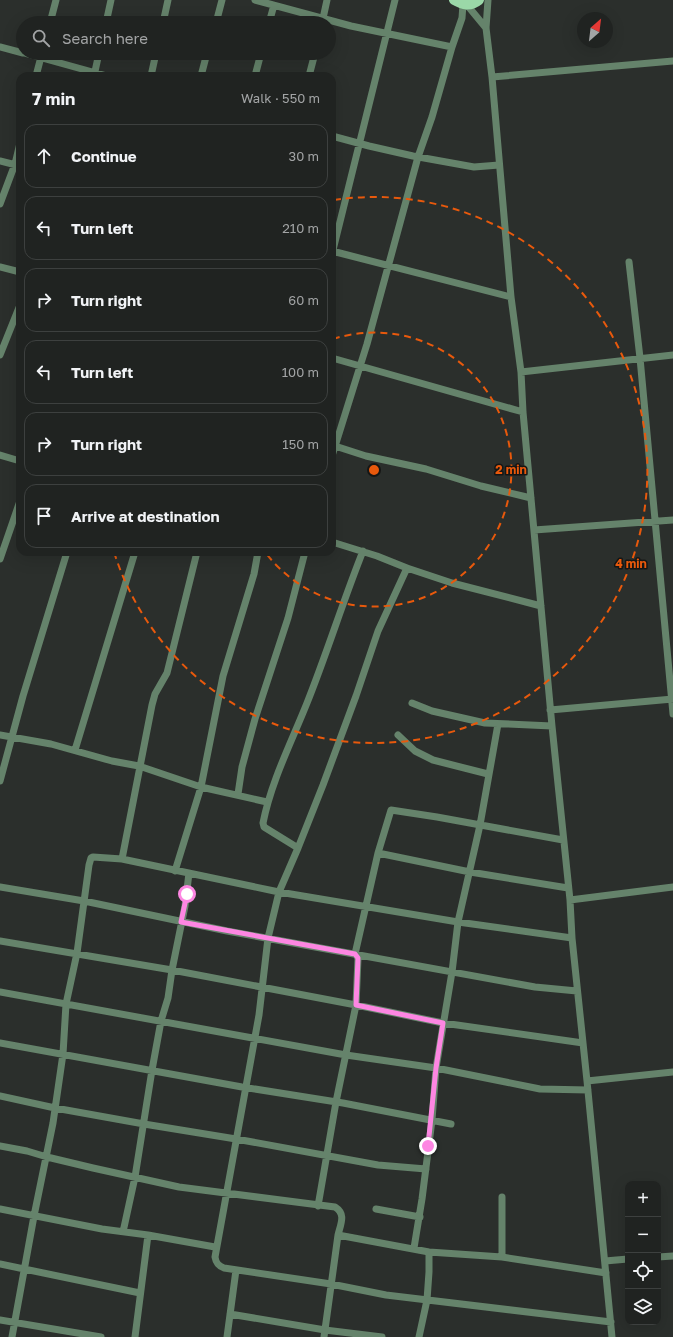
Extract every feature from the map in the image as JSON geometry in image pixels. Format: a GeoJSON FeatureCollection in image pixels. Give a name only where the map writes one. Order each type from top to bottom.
{"type":"FeatureCollection","features":[{"type":"Feature","properties":{"kind":"main road"},"geometry":{"type":"LineString","coordinates":[[461,3],[473,4],[479,0]]}},
{"type":"Feature","properties":{"kind":"street"},"geometry":{"type":"LineString","coordinates":[[52,16],[56,0]]}},
{"type":"Feature","properties":{"kind":"street"},"geometry":{"type":"LineString","coordinates":[[108,16],[111,0]]}},
{"type":"Feature","properties":{"kind":"street"},"geometry":{"type":"LineString","coordinates":[[165,16],[168,0]]}},
{"type":"Feature","properties":{"kind":"street"},"geometry":{"type":"LineString","coordinates":[[218,16],[222,0]]}},
{"type":"Feature","properties":{"kind":"street"},"geometry":{"type":"LineString","coordinates":[[255,0],[308,16]]}},
{"type":"Feature","properties":{"kind":"street"},"geometry":{"type":"LineString","coordinates":[[323,16],[326,0]]}},
{"type":"Feature","properties":{"kind":"street"},"geometry":{"type":"LineString","coordinates":[[336,236],[395,0]]}},
{"type":"Feature","properties":{"kind":"street"},"geometry":{"type":"LineString","coordinates":[[488,0],[486,28],[492,77],[511,297],[521,372],[523,412],[550,710],[570,900],[577,991],[612,1337]]}},
{"type":"Feature","properties":{"kind":"street"},"geometry":{"type":"LineString","coordinates":[[461,3],[481,21],[486,28]]}},
{"type":"Feature","properties":{"kind":"street"},"geometry":{"type":"LineString","coordinates":[[336,443],[360,366],[418,157],[432,117],[462,18],[461,3]]}},
{"type":"Feature","properties":{"kind":"street"},"geometry":{"type":"LineString","coordinates":[[271,16],[274,6]]}},
{"type":"Feature","properties":{"kind":"street"},"geometry":{"type":"LineString","coordinates":[[336,23],[452,47]]}},
{"type":"Feature","properties":{"kind":"street"},"geometry":{"type":"LineString","coordinates":[[0,47],[16,51]]}},
{"type":"Feature","properties":{"kind":"street"},"geometry":{"type":"LineString","coordinates":[[37,72],[41,60]]}},
{"type":"Feature","properties":{"kind":"street"},"geometry":{"type":"LineString","coordinates":[[56,60],[89,72]]}},
{"type":"Feature","properties":{"kind":"street"},"geometry":{"type":"LineString","coordinates":[[94,72],[97,60]]}},
{"type":"Feature","properties":{"kind":"street"},"geometry":{"type":"LineString","coordinates":[[152,72],[154,60]]}},
{"type":"Feature","properties":{"kind":"street"},"geometry":{"type":"LineString","coordinates":[[202,72],[205,60]]}},
{"type":"Feature","properties":{"kind":"street"},"geometry":{"type":"LineString","coordinates":[[256,72],[259,60]]}},
{"type":"Feature","properties":{"kind":"street"},"geometry":{"type":"LineString","coordinates":[[310,72],[313,60]]}},
{"type":"Feature","properties":{"kind":"street"},"geometry":{"type":"LineString","coordinates":[[492,77],[673,61]]}},
{"type":"Feature","properties":{"kind":"street"},"geometry":{"type":"LineString","coordinates":[[336,137],[418,157],[474,166],[499,165]]}},
{"type":"Feature","properties":{"kind":"street"},"geometry":{"type":"LineString","coordinates":[[0,161],[16,165]]}},
{"type":"Feature","properties":{"kind":"street"},"geometry":{"type":"LineString","coordinates":[[0,204],[16,169]]}},
{"type":"Feature","properties":{"kind":"street"},"geometry":{"type":"LineString","coordinates":[[336,253],[511,297]]}},
{"type":"Feature","properties":{"kind":"street"},"geometry":{"type":"LineString","coordinates":[[628,262],[640,358],[673,714]]}},
{"type":"Feature","properties":{"kind":"street"},"geometry":{"type":"LineString","coordinates":[[0,267],[16,271]]}},
{"type":"Feature","properties":{"kind":"street"},"geometry":{"type":"LineString","coordinates":[[0,356],[16,315]]}},
{"type":"Feature","properties":{"kind":"street"},"geometry":{"type":"LineString","coordinates":[[521,372],[673,355]]}},
{"type":"Feature","properties":{"kind":"street"},"geometry":{"type":"LineString","coordinates":[[336,359],[523,412]]}},
{"type":"Feature","properties":{"kind":"street"},"geometry":{"type":"LineString","coordinates":[[336,446],[366,456],[426,469],[481,486],[531,498]]}},
{"type":"Feature","properties":{"kind":"street"},"geometry":{"type":"LineString","coordinates":[[0,456],[16,460]]}},
{"type":"Feature","properties":{"kind":"street"},"geometry":{"type":"LineString","coordinates":[[0,559],[16,513]]}},
{"type":"Feature","properties":{"kind":"street"},"geometry":{"type":"LineString","coordinates":[[534,530],[673,520]]}},
{"type":"Feature","properties":{"kind":"street"},"geometry":{"type":"LineString","coordinates":[[336,543],[363,551],[452,583],[541,606]]}},
{"type":"Feature","properties":{"kind":"street"},"geometry":{"type":"LineString","coordinates":[[298,848],[264,827],[263,823],[267,802],[307,703],[363,551]]}},
{"type":"Feature","properties":{"kind":"street"},"geometry":{"type":"LineString","coordinates":[[0,781],[66,556]]}},
{"type":"Feature","properties":{"kind":"street"},"geometry":{"type":"LineString","coordinates":[[76,750],[134,556]]}},
{"type":"Feature","properties":{"kind":"street"},"geometry":{"type":"LineString","coordinates":[[122,859],[152,705],[155,694],[167,673],[196,556]]}},
{"type":"Feature","properties":{"kind":"street"},"geometry":{"type":"LineString","coordinates":[[175,871],[201,787],[223,676],[254,574],[257,556]]}},
{"type":"Feature","properties":{"kind":"street"},"geometry":{"type":"LineString","coordinates":[[238,794],[242,767],[253,726],[264,688],[288,618],[304,556]]}},
{"type":"Feature","properties":{"kind":"street"},"geometry":{"type":"LineString","coordinates":[[407,568],[378,630],[345,726],[298,848],[278,892],[268,938],[263,988],[255,1038],[214,1257],[219,1267],[331,1284],[386,1295],[611,1322]]}},
{"type":"Feature","properties":{"kind":"street"},"geometry":{"type":"LineString","coordinates":[[550,710],[672,700]]}},
{"type":"Feature","properties":{"kind":"street"},"geometry":{"type":"LineString","coordinates":[[412,703],[432,711],[498,724],[552,726]]}},
{"type":"Feature","properties":{"kind":"street"},"geometry":{"type":"LineString","coordinates":[[414,1248],[420,1217],[432,1120],[436,1068],[452,972],[458,922],[480,825],[498,724]]}},
{"type":"Feature","properties":{"kind":"street"},"geometry":{"type":"LineString","coordinates":[[0,735],[76,750],[112,761],[139,766],[201,787],[238,794],[267,802]]}},
{"type":"Feature","properties":{"kind":"street"},"geometry":{"type":"LineString","coordinates":[[398,735],[415,751],[433,760],[488,774]]}},
{"type":"Feature","properties":{"kind":"street"},"geometry":{"type":"LineString","coordinates":[[318,1206],[336,1102],[356,1005],[358,958],[355,954],[378,854],[391,810],[563,840]]}},
{"type":"Feature","properties":{"kind":"street"},"geometry":{"type":"LineString","coordinates":[[378,854],[470,872],[568,888]]}},
{"type":"Feature","properties":{"kind":"street"},"geometry":{"type":"LineString","coordinates":[[12,1337],[34,1216],[47,1157],[63,1054],[66,1004],[77,953],[91,858],[93,856],[122,859],[278,892],[458,922],[572,938]]}},
{"type":"Feature","properties":{"kind":"street"},"geometry":{"type":"LineString","coordinates":[[122,1232],[135,1178],[152,1070],[168,998],[185,906],[189,873]]}},
{"type":"Feature","properties":{"kind":"street"},"geometry":{"type":"LineString","coordinates":[[0,887],[84,901],[181,922],[535,987],[577,991]]}},
{"type":"Feature","properties":{"kind":"street"},"geometry":{"type":"LineString","coordinates":[[570,900],[673,887]]}},
{"type":"Feature","properties":{"kind":"street"},"geometry":{"type":"LineString","coordinates":[[0,940],[172,970],[443,1023],[583,1043]]}},
{"type":"Feature","properties":{"kind":"street"},"geometry":{"type":"LineString","coordinates":[[0,992],[346,1055],[436,1068],[540,1089],[588,1090]]}},
{"type":"Feature","properties":{"kind":"street"},"geometry":{"type":"LineString","coordinates":[[0,1044],[63,1054],[245,1088],[336,1102],[451,1124]]}},
{"type":"Feature","properties":{"kind":"street"},"geometry":{"type":"LineString","coordinates":[[587,1081],[673,1072]]}},
{"type":"Feature","properties":{"kind":"street"},"geometry":{"type":"LineString","coordinates":[[0,1096],[55,1108],[144,1124],[236,1138],[327,1156],[378,1164],[426,1169]]}},
{"type":"Feature","properties":{"kind":"street"},"geometry":{"type":"LineString","coordinates":[[0,1146],[179,1187],[335,1207],[340,1210],[342,1218],[338,1234],[325,1333]]}},
{"type":"Feature","properties":{"kind":"street"},"geometry":{"type":"LineString","coordinates":[[502,1197],[502,1257]]}},
{"type":"Feature","properties":{"kind":"street"},"geometry":{"type":"LineString","coordinates":[[0,1209],[122,1232],[215,1247]]}},
{"type":"Feature","properties":{"kind":"street"},"geometry":{"type":"LineString","coordinates":[[376,1210],[420,1217]]}},
{"type":"Feature","properties":{"kind":"street"},"geometry":{"type":"LineString","coordinates":[[338,1234],[429,1252],[502,1257],[606,1273]]}},
{"type":"Feature","properties":{"kind":"street"},"geometry":{"type":"LineString","coordinates":[[135,1337],[148,1235]]}},
{"type":"Feature","properties":{"kind":"street"},"geometry":{"type":"LineString","coordinates":[[419,1337],[427,1300],[429,1252]]}},
{"type":"Feature","properties":{"kind":"street"},"geometry":{"type":"LineString","coordinates":[[661,1257],[673,1256]]}},
{"type":"Feature","properties":{"kind":"street"},"geometry":{"type":"LineString","coordinates":[[605,1261],[625,1259]]}},
{"type":"Feature","properties":{"kind":"street"},"geometry":{"type":"LineString","coordinates":[[0,1264],[140,1292]]}},
{"type":"Feature","properties":{"kind":"street"},"geometry":{"type":"LineString","coordinates":[[227,1337],[236,1270]]}},
{"type":"Feature","properties":{"kind":"street"},"geometry":{"type":"LineString","coordinates":[[230,1314],[325,1333],[382,1337]]}},
{"type":"Feature","properties":{"kind":"street"},"geometry":{"type":"LineString","coordinates":[[0,1320],[101,1337]]}},
{"type":"Feature","properties":{"kind":"route"},"geometry":{"type":"LineString","coordinates":[[187,894],[181,922],[355,954],[358,958],[356,1005],[443,1023],[436,1068],[432,1120],[428,1146]]}}]}
